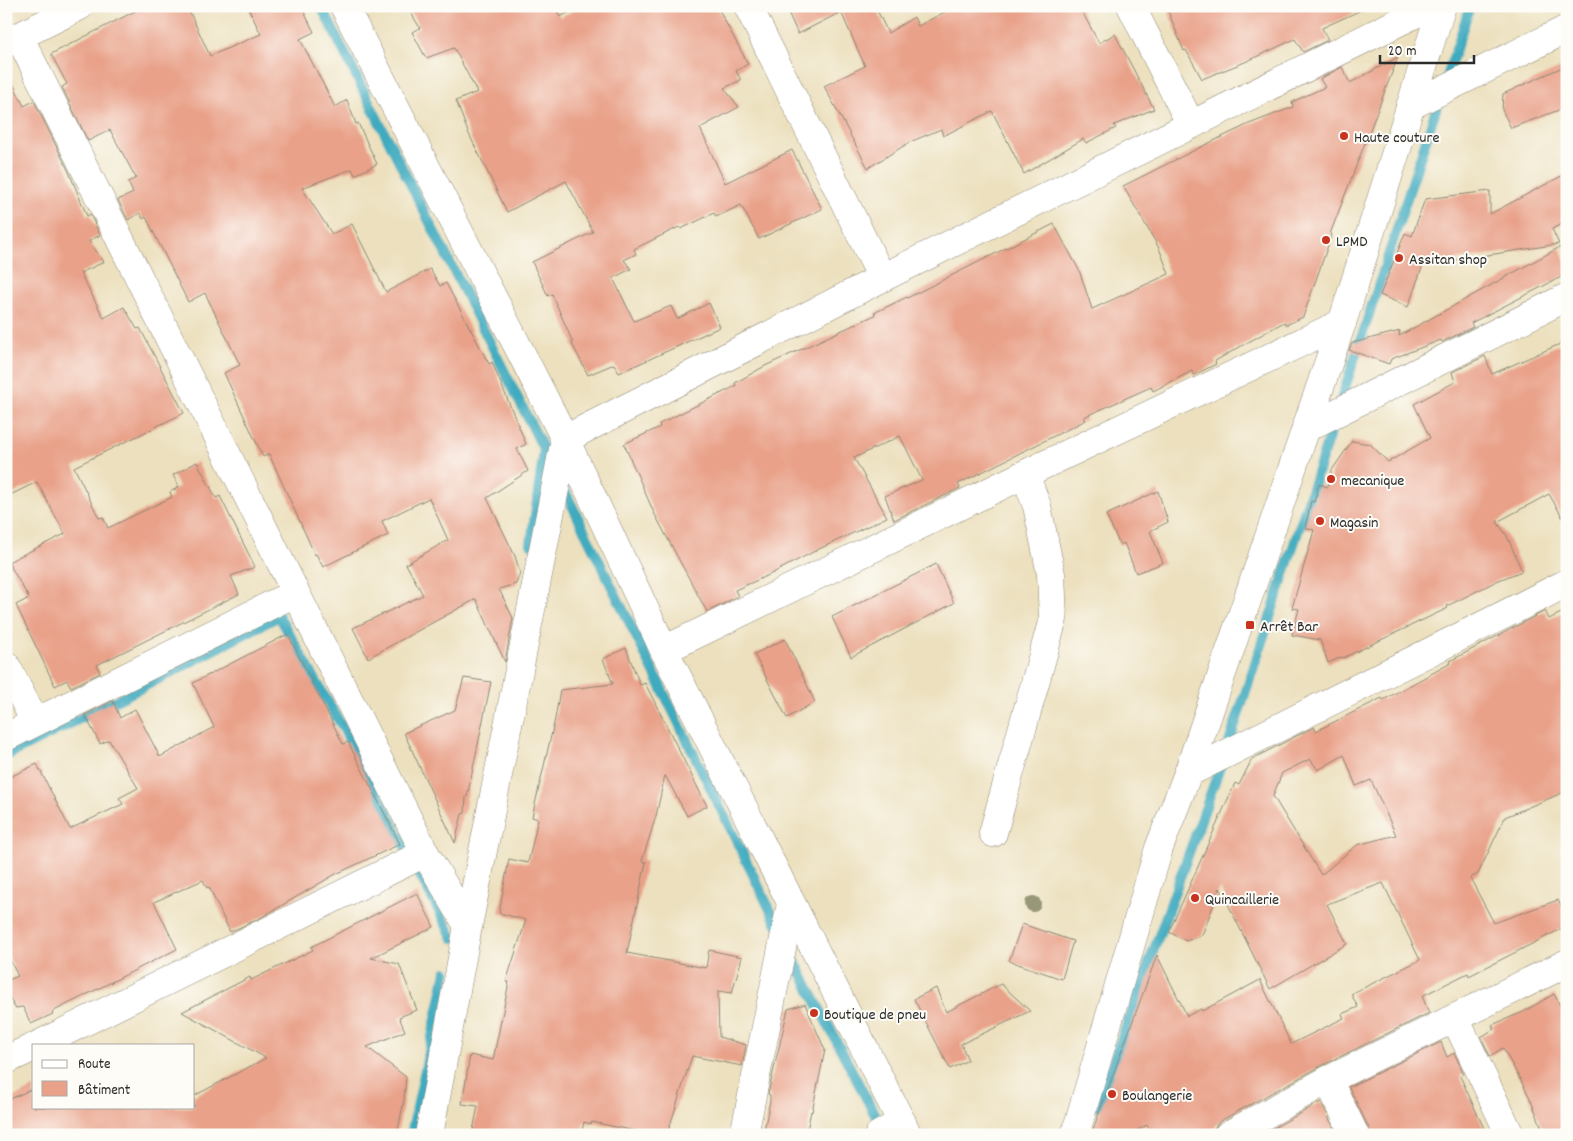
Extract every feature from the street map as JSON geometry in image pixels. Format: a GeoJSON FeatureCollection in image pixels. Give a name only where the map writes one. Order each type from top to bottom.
{"type":"FeatureCollection","features":[{"type":"Feature","properties":{"kind":"street"},"geometry":{"type":"LineString","coordinates":[[80,6],[13,40],[295,593],[424,853],[468,926]]}},
{"type":"Feature","properties":{"kind":"street"},"geometry":{"type":"LineString","coordinates":[[344,6],[566,439],[664,650],[791,904],[897,1131]]}},
{"type":"Feature","properties":{"kind":"street"},"geometry":{"type":"LineString","coordinates":[[748,6],[882,278]]}},
{"type":"Feature","properties":{"kind":"street"},"geometry":{"type":"LineString","coordinates":[[1131,6],[1191,125]]}},
{"type":"Feature","properties":{"kind":"street"},"geometry":{"type":"LineString","coordinates":[[566,439],[882,278],[1431,6]]}},
{"type":"Feature","properties":{"kind":"street"},"geometry":{"type":"LineString","coordinates":[[1075,1135],[1159,848],[1188,773],[1342,323],[1442,6]]}},
{"type":"Feature","properties":{"kind":"street"},"geometry":{"type":"LineString","coordinates":[[1410,106],[1567,29]]}},
{"type":"Feature","properties":{"kind":"street"},"geometry":{"type":"LineString","coordinates":[[1306,428],[1567,297]]}},
{"type":"Feature","properties":{"kind":"street"},"geometry":{"type":"LineString","coordinates":[[664,650],[1025,474],[1342,323]]}},
{"type":"Feature","properties":{"kind":"street"},"geometry":{"type":"LineString","coordinates":[[429,1135],[468,926],[566,439]]}},
{"type":"Feature","properties":{"kind":"street"},"geometry":{"type":"LineString","coordinates":[[993,833],[1053,619],[1051,574],[1036,506],[1025,474]]}},
{"type":"Feature","properties":{"kind":"street"},"geometry":{"type":"LineString","coordinates":[[1188,773],[1567,582]]}},
{"type":"Feature","properties":{"kind":"street"},"geometry":{"type":"LineString","coordinates":[[6,736],[295,593]]}},
{"type":"Feature","properties":{"kind":"street"},"geometry":{"type":"LineString","coordinates":[[6,665],[35,722]]}},
{"type":"Feature","properties":{"kind":"street"},"geometry":{"type":"LineString","coordinates":[[40,1044],[424,853]]}},
{"type":"Feature","properties":{"kind":"street"},"geometry":{"type":"LineString","coordinates":[[744,1135],[791,904]]}},
{"type":"Feature","properties":{"kind":"street"},"geometry":{"type":"LineString","coordinates":[[1228,1135],[1328,1080],[1567,963]]}},
{"type":"Feature","properties":{"kind":"street"},"geometry":{"type":"LineString","coordinates":[[1454,1018],[1510,1135]]}},
{"type":"Feature","properties":{"kind":"street"},"geometry":{"type":"LineString","coordinates":[[6,1060],[32,1048]]}},
{"type":"Feature","properties":{"kind":"street"},"geometry":{"type":"LineString","coordinates":[[1328,1080],[1354,1135]]}},
{"type":"Feature","properties":{"kind":"building"},"geometry":{"type":"Polygon","coordinates":[[[145,6],[187,6],[210,56],[261,34],[247,6],[301,6],[314,32],[300,39],[335,107],[347,100],[356,124],[358,123],[377,164],[355,175],[352,169],[302,188],[332,234],[352,224],[386,292],[430,269],[440,286],[446,283],[489,364],[492,362],[526,444],[517,449],[528,471],[487,498],[515,556],[520,573],[516,584],[499,589],[513,618],[505,662],[476,599],[368,658],[353,628],[423,595],[406,564],[448,540],[429,498],[382,521],[388,535],[323,567],[315,555],[269,454],[263,457],[224,373],[240,365],[205,293],[188,302],[146,217],[143,219],[140,213],[128,220],[118,200],[133,193],[128,182],[136,178],[110,130],[88,141],[62,87],[67,84],[51,54],[145,6]]]}},
{"type":"Feature","properties":{"kind":"building"},"geometry":{"type":"Polygon","coordinates":[[[407,6],[554,6],[560,17],[582,6],[717,6],[748,64],[736,71],[741,80],[724,88],[739,107],[700,128],[725,183],[792,150],[822,209],[759,239],[741,205],[716,217],[714,213],[681,229],[679,227],[634,249],[636,254],[624,260],[631,269],[613,278],[634,321],[671,306],[677,319],[709,303],[720,327],[619,373],[614,364],[588,375],[572,344],[552,294],[548,296],[532,262],[593,232],[566,181],[507,212],[468,132],[456,101],[477,92],[454,48],[426,58],[412,32],[420,28],[407,6]]]}},
{"type":"Feature","properties":{"kind":"building"},"geometry":{"type":"Polygon","coordinates":[[[785,6],[875,6],[888,33],[914,17],[918,26],[956,6],[1079,6],[1099,43],[1115,34],[1154,109],[1114,125],[1116,128],[1086,143],[1083,139],[1024,174],[992,111],[943,136],[941,129],[910,142],[868,168],[824,86],[865,66],[841,12],[798,34],[785,6]]]}},
{"type":"Feature","properties":{"kind":"building"},"geometry":{"type":"Polygon","coordinates":[[[1166,6],[1370,6],[1322,28],[1328,40],[1303,52],[1295,39],[1202,79],[1186,50],[1184,51],[1166,6]]]}},
{"type":"Feature","properties":{"kind":"building"},"geometry":{"type":"Polygon","coordinates":[[[1398,57],[1330,234],[1332,234],[1303,317],[1286,325],[1284,322],[1215,361],[1216,364],[1194,375],[1192,371],[1153,391],[1151,387],[1084,417],[1086,420],[958,484],[960,488],[894,520],[885,496],[922,480],[900,436],[854,458],[887,517],[735,590],[738,596],[707,612],[654,513],[624,444],[660,427],[659,424],[736,386],[735,383],[765,366],[875,315],[874,313],[1054,224],[1079,270],[1092,309],[1169,274],[1159,248],[1123,186],[1249,124],[1293,107],[1292,102],[1325,87],[1320,79],[1342,67],[1350,83],[1398,57]]]}},
{"type":"Feature","properties":{"kind":"building"},"geometry":{"type":"Polygon","coordinates":[[[1567,65],[1567,107],[1511,128],[1502,110],[1503,94],[1567,65]]]}},
{"type":"Feature","properties":{"kind":"building"},"geometry":{"type":"Polygon","coordinates":[[[6,70],[24,106],[34,101],[69,172],[87,216],[90,214],[100,235],[89,241],[104,262],[80,273],[104,318],[124,307],[137,329],[140,328],[184,413],[74,467],[99,518],[103,517],[108,528],[172,497],[170,492],[179,487],[173,475],[197,462],[216,498],[220,496],[255,567],[231,576],[239,594],[97,665],[100,673],[71,687],[67,680],[55,686],[16,605],[29,598],[8,562],[65,534],[37,482],[6,497],[6,70]]]}},
{"type":"Feature","properties":{"kind":"building"},"geometry":{"type":"Polygon","coordinates":[[[1567,173],[1567,221],[1552,229],[1559,244],[1423,265],[1408,307],[1380,295],[1405,233],[1412,236],[1425,199],[1490,191],[1490,214],[1567,173]]]}},
{"type":"Feature","properties":{"kind":"building"},"geometry":{"type":"Polygon","coordinates":[[[1560,247],[1567,267],[1567,274],[1471,323],[1473,327],[1442,342],[1441,340],[1391,359],[1389,364],[1349,350],[1352,343],[1400,331],[1399,336],[1560,247]]]}},
{"type":"Feature","properties":{"kind":"building"},"geometry":{"type":"Polygon","coordinates":[[[1567,341],[1567,525],[1549,494],[1497,522],[1507,536],[1522,571],[1499,580],[1447,606],[1448,608],[1343,658],[1328,663],[1320,640],[1292,635],[1299,609],[1292,608],[1314,530],[1305,528],[1311,501],[1314,502],[1319,484],[1328,487],[1332,470],[1352,441],[1370,444],[1388,462],[1430,438],[1414,404],[1455,382],[1452,372],[1485,356],[1492,374],[1567,341]]]}},
{"type":"Feature","properties":{"kind":"building"},"geometry":{"type":"Polygon","coordinates":[[[1158,491],[1168,522],[1150,531],[1163,563],[1136,573],[1124,543],[1120,545],[1106,515],[1158,491]]]}},
{"type":"Feature","properties":{"kind":"building"},"geometry":{"type":"Polygon","coordinates":[[[936,564],[954,603],[851,657],[832,617],[936,564]]]}},
{"type":"Feature","properties":{"kind":"building"},"geometry":{"type":"Polygon","coordinates":[[[1567,610],[1567,791],[1505,817],[1478,874],[1470,878],[1494,923],[1558,900],[1567,918],[1567,926],[1469,976],[1468,973],[1422,996],[1429,1013],[1321,1066],[1220,1121],[1212,1135],[1153,1135],[1147,1125],[1128,1135],[1091,1135],[1157,955],[1187,1016],[1201,1009],[1202,1011],[1260,980],[1291,1044],[1344,1018],[1342,1014],[1358,1007],[1351,994],[1420,960],[1383,883],[1327,904],[1347,944],[1270,989],[1220,888],[1202,935],[1186,941],[1169,932],[1235,783],[1239,785],[1252,759],[1314,727],[1316,731],[1382,698],[1383,700],[1451,663],[1450,661],[1545,611],[1549,619],[1567,610]],[[1344,755],[1318,770],[1310,759],[1282,773],[1273,796],[1321,875],[1357,845],[1396,835],[1371,780],[1356,786],[1344,755]]]}},
{"type":"Feature","properties":{"kind":"building"},"geometry":{"type":"Polygon","coordinates":[[[288,634],[343,744],[348,742],[400,844],[334,875],[262,917],[230,932],[209,887],[207,888],[203,880],[154,902],[177,949],[31,1024],[23,1007],[15,1008],[6,992],[6,981],[18,976],[6,952],[6,779],[37,764],[70,829],[123,804],[119,798],[138,788],[109,740],[100,744],[85,715],[113,701],[120,718],[135,709],[160,757],[214,727],[193,683],[288,634]]]}},
{"type":"Feature","properties":{"kind":"building"},"geometry":{"type":"Polygon","coordinates":[[[785,639],[815,702],[787,718],[754,654],[785,639]]]}},
{"type":"Feature","properties":{"kind":"building"},"geometry":{"type":"Polygon","coordinates":[[[626,648],[640,685],[645,683],[707,806],[687,816],[665,775],[656,816],[642,861],[646,862],[627,953],[706,968],[709,950],[742,957],[732,993],[718,991],[719,1037],[746,1045],[742,1066],[692,1056],[667,1135],[654,1135],[584,1122],[581,1135],[472,1135],[478,1106],[462,1104],[470,1055],[493,1060],[509,982],[506,982],[526,920],[499,913],[509,859],[528,863],[538,819],[532,817],[560,690],[613,684],[603,659],[626,648]]]}},
{"type":"Feature","properties":{"kind":"building"},"geometry":{"type":"Polygon","coordinates":[[[464,678],[491,682],[466,797],[465,813],[462,814],[455,843],[404,733],[455,710],[464,678]]]}},
{"type":"Feature","properties":{"kind":"building"},"geometry":{"type":"Polygon","coordinates":[[[417,893],[434,927],[371,958],[399,964],[417,1010],[399,1017],[405,1031],[367,1047],[406,1077],[404,1100],[397,1135],[6,1135],[6,1101],[32,1089],[32,1108],[195,1108],[195,1095],[266,1058],[182,1012],[250,977],[251,980],[313,950],[311,947],[417,893]]]}},
{"type":"Feature","properties":{"kind":"building"},"geometry":{"type":"Polygon","coordinates":[[[1022,924],[1073,941],[1062,979],[1009,961],[1022,924]]]}},
{"type":"Feature","properties":{"kind":"building"},"geometry":{"type":"Polygon","coordinates":[[[1001,984],[1030,1011],[961,1044],[968,1060],[950,1069],[914,999],[936,988],[946,1012],[1001,984]]]}},
{"type":"Feature","properties":{"kind":"building"},"geometry":{"type":"Polygon","coordinates":[[[1554,994],[1567,1018],[1567,1135],[1545,1135],[1529,1096],[1503,1048],[1490,1056],[1481,1037],[1494,1029],[1492,1025],[1523,1012],[1554,994]]]}},
{"type":"Feature","properties":{"kind":"building"},"geometry":{"type":"Polygon","coordinates":[[[805,1004],[825,1050],[806,1135],[763,1135],[770,1101],[770,1095],[768,1094],[788,1009],[805,1004]]]}},
{"type":"Feature","properties":{"kind":"building"},"geometry":{"type":"Polygon","coordinates":[[[1441,1042],[1447,1057],[1454,1053],[1464,1074],[1460,1076],[1487,1135],[1370,1135],[1369,1128],[1349,1087],[1441,1042]]]}},
{"type":"Feature","properties":{"kind":"building"},"geometry":{"type":"Polygon","coordinates":[[[1321,1102],[1337,1135],[1261,1135],[1321,1102]]]}},
{"type":"Feature","properties":{"kind":"waterway"},"geometry":{"type":"LineString","coordinates":[[321,6],[553,468]]}},
{"type":"Feature","properties":{"kind":"waterway"},"geometry":{"type":"LineString","coordinates":[[1445,83],[1470,6]]}},
{"type":"Feature","properties":{"kind":"waterway"},"geometry":{"type":"LineString","coordinates":[[1227,749],[1440,97]]}},
{"type":"Feature","properties":{"kind":"waterway"},"geometry":{"type":"LineString","coordinates":[[531,544],[544,450]]}},
{"type":"Feature","properties":{"kind":"waterway"},"geometry":{"type":"LineString","coordinates":[[562,485],[780,930]]}},
{"type":"Feature","properties":{"kind":"waterway"},"geometry":{"type":"LineString","coordinates":[[6,756],[279,616],[344,730],[453,938]]}},
{"type":"Feature","properties":{"kind":"waterway"},"geometry":{"type":"LineString","coordinates":[[1097,1106],[1222,762]]}},
{"type":"Feature","properties":{"kind":"waterway"},"geometry":{"type":"LineString","coordinates":[[788,948],[877,1119]]}},
{"type":"Feature","properties":{"kind":"waterway"},"geometry":{"type":"LineString","coordinates":[[411,1135],[446,972]]}},
{"type":"Feature","properties":{"kind":"place","name":"Haute couture"},"geometry":{"type":"Point","coordinates":[1344,136]}},
{"type":"Feature","properties":{"kind":"place","name":"LPMD"},"geometry":{"type":"Point","coordinates":[1326,240]}},
{"type":"Feature","properties":{"kind":"place","name":"Assitan shop"},"geometry":{"type":"Point","coordinates":[1399,258]}},
{"type":"Feature","properties":{"kind":"place","name":"mecanique"},"geometry":{"type":"Point","coordinates":[1331,479]}},
{"type":"Feature","properties":{"kind":"place","name":"Magasin"},"geometry":{"type":"Point","coordinates":[1320,521]}},
{"type":"Feature","properties":{"kind":"place","name":"Arrêt Bar"},"geometry":{"type":"Point","coordinates":[1250,625]}},
{"type":"Feature","properties":{"kind":"place","name":"Quincaillerie"},"geometry":{"type":"Point","coordinates":[1195,898]}},
{"type":"Feature","properties":{"kind":"place","name":"Boutique de pneu"},"geometry":{"type":"Point","coordinates":[814,1013]}},
{"type":"Feature","properties":{"kind":"place","name":"Boulangerie"},"geometry":{"type":"Point","coordinates":[1112,1094]}}]}
